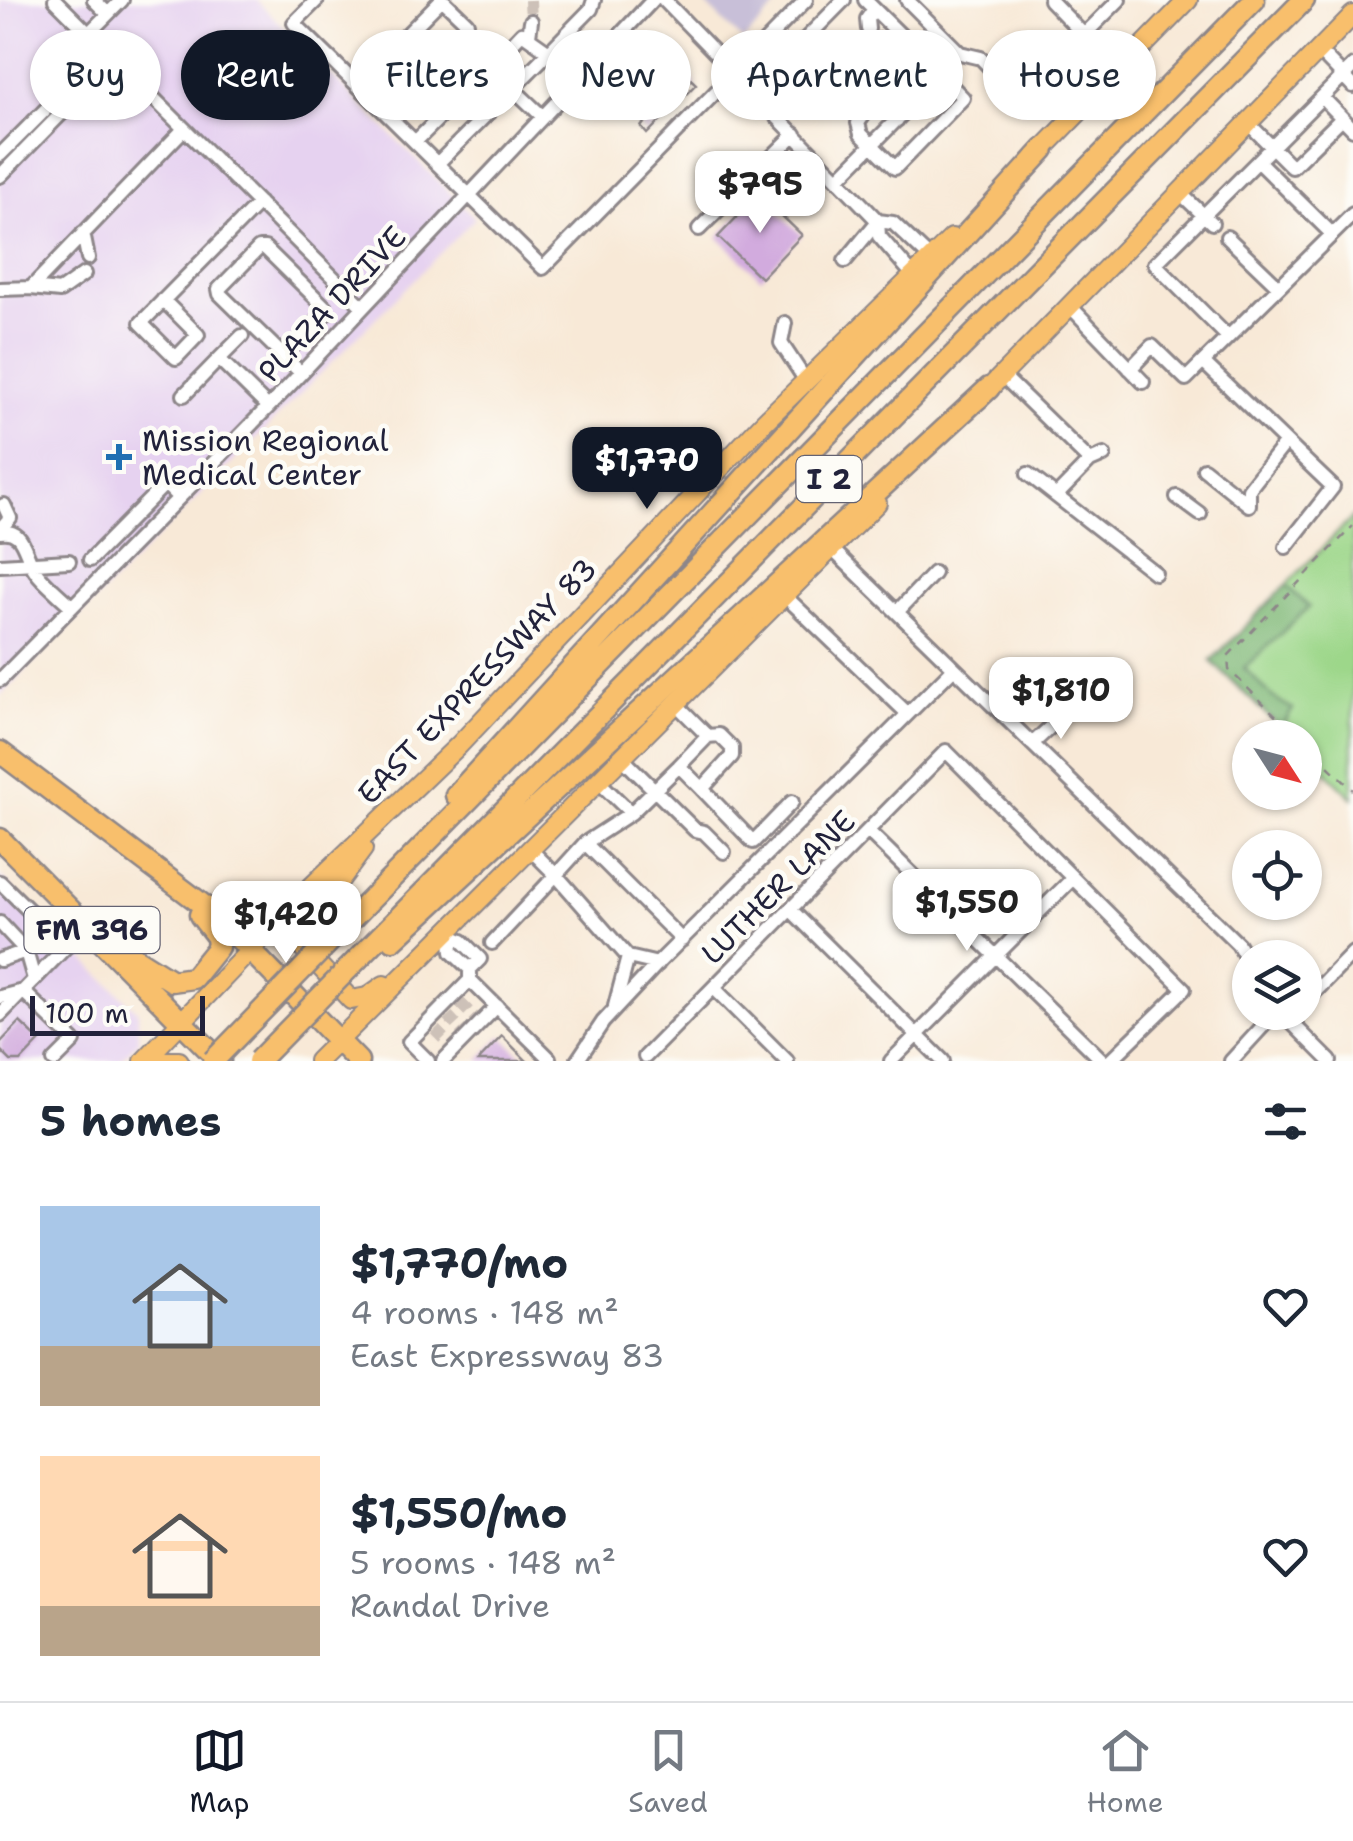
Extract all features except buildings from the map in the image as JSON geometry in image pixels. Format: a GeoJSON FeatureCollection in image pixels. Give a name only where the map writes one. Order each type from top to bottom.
{"type":"FeatureCollection","features":[{"type":"Feature","properties":{"kind":"highway","name":"I 2"},"geometry":{"type":"LineString","coordinates":[[216,1061],[1254,0]]}},
{"type":"Feature","properties":{"kind":"highway","name":"I 2"},"geometry":{"type":"LineString","coordinates":[[258,1061],[1304,0]]}},
{"type":"Feature","properties":{"kind":"highway"},"geometry":{"type":"LineString","coordinates":[[358,912],[456,795],[687,537],[1044,149]]}},
{"type":"Feature","properties":{"kind":"highway"},"geometry":{"type":"LineString","coordinates":[[352,965],[389,944],[996,381]]}},
{"type":"Feature","properties":{"kind":"highway"},"geometry":{"type":"LineString","coordinates":[[0,738],[34,774]]}},
{"type":"Feature","properties":{"kind":"highway","name":"FM 396"},"geometry":{"type":"LineString","coordinates":[[0,752],[215,914],[358,1061]]}},
{"type":"Feature","properties":{"kind":"highway","name":"FM 396"},"geometry":{"type":"LineString","coordinates":[[0,840],[216,1061]]}},
{"type":"Feature","properties":{"kind":"highway"},"geometry":{"type":"LineString","coordinates":[[92,930],[172,981],[193,978],[210,963],[218,947],[210,925],[147,860]]}},
{"type":"Feature","properties":{"kind":"main road","name":"EAST EXPRESSWAY 83"},"geometry":{"type":"LineString","coordinates":[[1156,33],[1188,0]]}},
{"type":"Feature","properties":{"kind":"main road"},"geometry":{"type":"LineString","coordinates":[[384,817],[307,925],[301,946],[351,1000],[368,997],[448,937],[530,850],[833,550],[1353,15]]}},
{"type":"Feature","properties":{"kind":"main road","name":"EAST EXPRESSWAY 83"},"geometry":{"type":"LineString","coordinates":[[144,1061],[459,745],[806,381],[1072,120]]}},
{"type":"Feature","properties":{"kind":"main road"},"geometry":{"type":"LineString","coordinates":[[318,1061],[425,955]]}},
{"type":"Feature","properties":{"kind":"main road"},"geometry":{"type":"LineString","coordinates":[[161,1061],[179,1061]]}},
{"type":"Feature","properties":{"kind":"street"},"geometry":{"type":"LineString","coordinates":[[55,0],[86,30]]}},
{"type":"Feature","properties":{"kind":"street"},"geometry":{"type":"LineString","coordinates":[[94,0],[108,14]]}},
{"type":"Feature","properties":{"kind":"street"},"geometry":{"type":"LineString","coordinates":[[92,30],[122,0]]}},
{"type":"Feature","properties":{"kind":"street"},"geometry":{"type":"LineString","coordinates":[[317,0],[294,23],[350,79]]}},
{"type":"Feature","properties":{"kind":"street"},"geometry":{"type":"LineString","coordinates":[[412,30],[442,0],[467,23]]}},
{"type":"Feature","properties":{"kind":"street"},"geometry":{"type":"LineString","coordinates":[[570,30],[591,9],[594,0]]}},
{"type":"Feature","properties":{"kind":"street","name":"PLAZA DRIVE"},"geometry":{"type":"LineString","coordinates":[[625,30],[653,0]]}},
{"type":"Feature","properties":{"kind":"street"},"geometry":{"type":"LineString","coordinates":[[777,30],[806,0]]}},
{"type":"Feature","properties":{"kind":"street"},"geometry":{"type":"LineString","coordinates":[[814,30],[844,0]]}},
{"type":"Feature","properties":{"kind":"street"},"geometry":{"type":"LineString","coordinates":[[907,0],[960,52],[983,61]]}},
{"type":"Feature","properties":{"kind":"street"},"geometry":{"type":"LineString","coordinates":[[1050,0],[1079,30]]}},
{"type":"Feature","properties":{"kind":"street"},"geometry":{"type":"LineString","coordinates":[[1089,30],[1119,0]]}},
{"type":"Feature","properties":{"kind":"street"},"geometry":{"type":"LineString","coordinates":[[670,2],[711,46]]}},
{"type":"Feature","properties":{"kind":"street"},"geometry":{"type":"LineString","coordinates":[[868,28],[870,4]]}},
{"type":"Feature","properties":{"kind":"street"},"geometry":{"type":"LineString","coordinates":[[870,4],[896,30]]}},
{"type":"Feature","properties":{"kind":"street"},"geometry":{"type":"LineString","coordinates":[[529,36],[531,21]]}},
{"type":"Feature","properties":{"kind":"street"},"geometry":{"type":"LineString","coordinates":[[525,34],[545,49]]}},
{"type":"Feature","properties":{"kind":"street"},"geometry":{"type":"LineString","coordinates":[[1228,337],[1155,264],[1208,219],[1258,161],[1322,97],[1350,76],[1318,50]]}},
{"type":"Feature","properties":{"kind":"street"},"geometry":{"type":"LineString","coordinates":[[525,76],[545,56]]}},
{"type":"Feature","properties":{"kind":"street"},"geometry":{"type":"LineString","coordinates":[[392,120],[543,268],[711,96]]}},
{"type":"Feature","properties":{"kind":"street"},"geometry":{"type":"LineString","coordinates":[[1322,97],[1353,130]]}},
{"type":"Feature","properties":{"kind":"street"},"geometry":{"type":"LineString","coordinates":[[525,101],[542,117]]}},
{"type":"Feature","properties":{"kind":"street"},"geometry":{"type":"LineString","coordinates":[[161,106],[363,307]]}},
{"type":"Feature","properties":{"kind":"street","name":"PLAZA DRIVE"},"geometry":{"type":"LineString","coordinates":[[0,680],[301,373],[545,114]]}},
{"type":"Feature","properties":{"kind":"street"},"geometry":{"type":"LineString","coordinates":[[1247,122],[1292,168],[1342,118]]}},
{"type":"Feature","properties":{"kind":"street"},"geometry":{"type":"LineString","coordinates":[[0,155],[41,120]]}},
{"type":"Feature","properties":{"kind":"street"},"geometry":{"type":"LineString","coordinates":[[1,173],[48,120]]}},
{"type":"Feature","properties":{"kind":"street"},"geometry":{"type":"LineString","coordinates":[[415,142],[437,120]]}},
{"type":"Feature","properties":{"kind":"street"},"geometry":{"type":"LineString","coordinates":[[437,164],[481,120]]}},
{"type":"Feature","properties":{"kind":"street"},"geometry":{"type":"LineString","coordinates":[[781,120],[878,221],[893,223],[930,258]]}},
{"type":"Feature","properties":{"kind":"street"},"geometry":{"type":"LineString","coordinates":[[863,120],[858,129],[895,168],[942,120]]}},
{"type":"Feature","properties":{"kind":"street"},"geometry":{"type":"LineString","coordinates":[[838,179],[897,120]]}},
{"type":"Feature","properties":{"kind":"street"},"geometry":{"type":"LineString","coordinates":[[32,288],[184,129]]}},
{"type":"Feature","properties":{"kind":"street"},"geometry":{"type":"LineString","coordinates":[[699,229],[794,134]]}},
{"type":"Feature","properties":{"kind":"street"},"geometry":{"type":"LineString","coordinates":[[1258,161],[1332,234]]}},
{"type":"Feature","properties":{"kind":"street"},"geometry":{"type":"LineString","coordinates":[[1179,192],[1208,219]]}},
{"type":"Feature","properties":{"kind":"street"},"geometry":{"type":"LineString","coordinates":[[163,300],[198,335],[176,358],[141,323],[163,300],[259,204]]}},
{"type":"Feature","properties":{"kind":"street"},"geometry":{"type":"LineString","coordinates":[[1130,369],[1152,346],[1186,379],[1353,214]]}},
{"type":"Feature","properties":{"kind":"street"},"geometry":{"type":"LineString","coordinates":[[845,261],[878,221]]}},
{"type":"Feature","properties":{"kind":"street"},"geometry":{"type":"LineString","coordinates":[[878,221],[879,236],[913,275]]}},
{"type":"Feature","properties":{"kind":"street"},"geometry":{"type":"LineString","coordinates":[[84,233],[88,258]]}},
{"type":"Feature","properties":{"kind":"street"},"geometry":{"type":"LineString","coordinates":[[1227,237],[1279,286]]}},
{"type":"Feature","properties":{"kind":"street"},"geometry":{"type":"LineString","coordinates":[[284,356],[326,313],[325,307],[265,248],[259,248],[219,290],[220,294],[301,373]]}},
{"type":"Feature","properties":{"kind":"street"},"geometry":{"type":"LineString","coordinates":[[0,275],[7,289],[60,291],[84,274]]}},
{"type":"Feature","properties":{"kind":"street"},"geometry":{"type":"LineString","coordinates":[[1070,306],[1144,382]]}},
{"type":"Feature","properties":{"kind":"street"},"geometry":{"type":"LineString","coordinates":[[785,323],[781,343],[806,381]]}},
{"type":"Feature","properties":{"kind":"street"},"geometry":{"type":"LineString","coordinates":[[184,395],[242,336]]}},
{"type":"Feature","properties":{"kind":"street"},"geometry":{"type":"LineString","coordinates":[[219,358],[268,407]]}},
{"type":"Feature","properties":{"kind":"street"},"geometry":{"type":"LineString","coordinates":[[1203,362],[1333,487],[1286,548]]}},
{"type":"Feature","properties":{"kind":"street"},"geometry":{"type":"LineString","coordinates":[[996,381],[1090,461]]}},
{"type":"Feature","properties":{"kind":"street"},"geometry":{"type":"LineString","coordinates":[[1204,469],[1249,505],[1249,489],[1286,442]]}},
{"type":"Feature","properties":{"kind":"street"},"geometry":{"type":"LineString","coordinates":[[1057,495],[1090,461],[1104,455]]}},
{"type":"Feature","properties":{"kind":"street"},"geometry":{"type":"LineString","coordinates":[[1028,474],[1154,573]]}},
{"type":"Feature","properties":{"kind":"street"},"geometry":{"type":"LineString","coordinates":[[81,561],[165,484],[179,498]]}},
{"type":"Feature","properties":{"kind":"street"},"geometry":{"type":"LineString","coordinates":[[1177,496],[1200,514]]}},
{"type":"Feature","properties":{"kind":"street"},"geometry":{"type":"LineString","coordinates":[[4,505],[10,518],[1,530],[15,534],[29,549],[30,563],[72,607]]}},
{"type":"Feature","properties":{"kind":"street"},"geometry":{"type":"LineString","coordinates":[[833,550],[1234,940]]}},
{"type":"Feature","properties":{"kind":"street"},"geometry":{"type":"LineString","coordinates":[[0,565],[81,561],[103,575]]}},
{"type":"Feature","properties":{"kind":"street"},"geometry":{"type":"LineString","coordinates":[[896,612],[934,573]]}},
{"type":"Feature","properties":{"kind":"street"},"geometry":{"type":"LineString","coordinates":[[786,597],[907,713]]}},
{"type":"Feature","properties":{"kind":"street"},"geometry":{"type":"LineString","coordinates":[[577,1061],[614,1011],[658,964],[954,668]]}},
{"type":"Feature","properties":{"kind":"street"},"geometry":{"type":"LineString","coordinates":[[1022,681],[1060,718],[1032,744]]}},
{"type":"Feature","properties":{"kind":"street"},"geometry":{"type":"LineString","coordinates":[[677,705],[708,736]]}},
{"type":"Feature","properties":{"kind":"street"},"geometry":{"type":"LineString","coordinates":[[492,943],[586,843],[630,813],[708,736],[719,735],[732,748],[732,756],[702,789]]}},
{"type":"Feature","properties":{"kind":"street","name":"LUTHER LANE"},"geometry":{"type":"LineString","coordinates":[[646,1057],[946,752],[1073,878]]}},
{"type":"Feature","properties":{"kind":"street"},"geometry":{"type":"LineString","coordinates":[[623,759],[724,852]]}},
{"type":"Feature","properties":{"kind":"street"},"geometry":{"type":"LineString","coordinates":[[679,766],[753,842],[792,802]]}},
{"type":"Feature","properties":{"kind":"street"},"geometry":{"type":"LineString","coordinates":[[599,782],[630,813]]}},
{"type":"Feature","properties":{"kind":"street"},"geometry":{"type":"LineString","coordinates":[[868,831],[996,956],[1107,1061],[1184,988],[1073,878],[996,956],[916,1035],[891,1061]]}},
{"type":"Feature","properties":{"kind":"street"},"geometry":{"type":"LineString","coordinates":[[586,843],[682,940]]}},
{"type":"Feature","properties":{"kind":"street"},"geometry":{"type":"LineString","coordinates":[[530,850],[628,957],[658,964]]}},
{"type":"Feature","properties":{"kind":"street"},"geometry":{"type":"LineString","coordinates":[[0,882],[66,947]]}},
{"type":"Feature","properties":{"kind":"street"},"geometry":{"type":"LineString","coordinates":[[790,910],[943,1061]]}},
{"type":"Feature","properties":{"kind":"street"},"geometry":{"type":"LineString","coordinates":[[0,923],[26,952],[34,980]]}},
{"type":"Feature","properties":{"kind":"street"},"geometry":{"type":"LineString","coordinates":[[0,1014],[66,947],[92,930]]}},
{"type":"Feature","properties":{"kind":"street"},"geometry":{"type":"LineString","coordinates":[[448,937],[452,952],[497,1006],[549,1058],[547,1061]]}},
{"type":"Feature","properties":{"kind":"street"},"geometry":{"type":"LineString","coordinates":[[0,960],[26,952]]}},
{"type":"Feature","properties":{"kind":"street"},"geometry":{"type":"LineString","coordinates":[[1322,985],[1353,953]]}},
{"type":"Feature","properties":{"kind":"street"},"geometry":{"type":"LineString","coordinates":[[614,1011],[628,957]]}},
{"type":"Feature","properties":{"kind":"street"},"geometry":{"type":"LineString","coordinates":[[428,1061],[408,1042],[457,1000],[470,974]]}},
{"type":"Feature","properties":{"kind":"street"},"geometry":{"type":"LineString","coordinates":[[714,988],[787,1061]]}},
{"type":"Feature","properties":{"kind":"street"},"geometry":{"type":"LineString","coordinates":[[0,996],[23,991]]}},
{"type":"Feature","properties":{"kind":"street"},"geometry":{"type":"LineString","coordinates":[[23,991],[74,1041],[54,1061]]}},
{"type":"Feature","properties":{"kind":"street"},"geometry":{"type":"LineString","coordinates":[[442,1061],[477,1020],[497,1006]]}},
{"type":"Feature","properties":{"kind":"street"},"geometry":{"type":"LineString","coordinates":[[1231,1061],[1259,1030]]}},
{"type":"Feature","properties":{"kind":"street"},"geometry":{"type":"LineString","coordinates":[[1302,1030],[1330,1061]]}},
{"type":"Feature","properties":{"kind":"path"},"geometry":{"type":"LineString","coordinates":[[1280,720],[1229,670],[1228,656],[1353,526]]}},
{"type":"Feature","properties":{"kind":"path"},"geometry":{"type":"LineString","coordinates":[[1322,760],[1353,790]]}},
{"type":"Feature","properties":{"kind":"shaded area","name":"Mission Regional Medical Center"},"geometry":{"type":"Polygon","coordinates":[[[0,0],[256,0],[286,30],[181,30],[181,120],[330,120],[330,74],[350,94],[350,120],[377,120],[475,218],[0,696],[0,0]]]}},
{"type":"Feature","properties":{"kind":"shaded area"},"geometry":{"type":"Polygon","coordinates":[[[701,0],[783,0],[754,30],[732,30],[701,0]]]}},
{"type":"Feature","properties":{"kind":"shaded area"},"geometry":{"type":"Polygon","coordinates":[[[0,876],[138,1012],[138,1042],[119,1061],[0,1061],[0,876]]]}},
{"type":"Feature","properties":{"kind":"green space"},"geometry":{"type":"Polygon","coordinates":[[[1353,517],[1353,798],[1322,768],[1322,720],[1273,720],[1211,661],[1353,517]]]}},
{"type":"Feature","properties":{"kind":"green space"},"geometry":{"type":"Polygon","coordinates":[[[1286,585],[1309,607],[1244,668],[1274,698],[1293,709],[1286,720],[1272,720],[1211,661],[1286,585]]]}},
{"type":"Feature","properties":{"kind":"tunnel"},"geometry":{"type":"LineString","coordinates":[[530,0],[531,21]]}},
{"type":"Feature","properties":{"kind":"tunnel"},"geometry":{"type":"LineString","coordinates":[[460,1003],[474,1017]]}},
{"type":"Feature","properties":{"kind":"tunnel"},"geometry":{"type":"LineString","coordinates":[[448,1016],[461,1030]]}},
{"type":"Feature","properties":{"kind":"tunnel"},"geometry":{"type":"LineString","coordinates":[[435,1030],[448,1043]]}},
{"type":"Feature","properties":{"kind":"place","name":"Mission Regional Medical Center"},"geometry":{"type":"Point","coordinates":[119,457]}}]}
